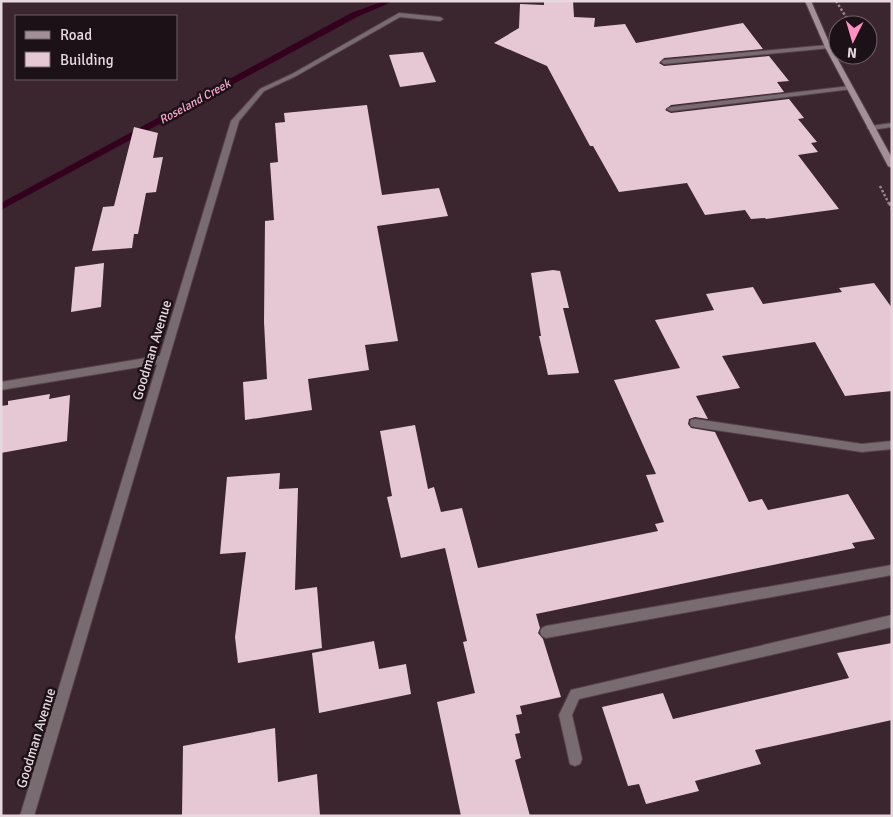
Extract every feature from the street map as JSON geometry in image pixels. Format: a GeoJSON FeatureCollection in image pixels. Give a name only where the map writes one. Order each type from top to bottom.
{"type":"FeatureCollection","features":[{"type":"Feature","properties":{"kind":"main road"},"geometry":{"type":"LineString","coordinates":[[808,1],[828,47]]}},
{"type":"Feature","properties":{"kind":"main road"},"geometry":{"type":"LineString","coordinates":[[838,65],[892,166]]}},
{"type":"Feature","properties":{"kind":"street","name":"Goodman Avenue"},"geometry":{"type":"LineString","coordinates":[[27,816],[235,121],[262,90],[294,75],[399,15],[440,19]]}},
{"type":"Feature","properties":{"kind":"street"},"geometry":{"type":"LineString","coordinates":[[664,62],[828,47]]}},
{"type":"Feature","properties":{"kind":"street"},"geometry":{"type":"LineString","coordinates":[[671,109],[850,88]]}},
{"type":"Feature","properties":{"kind":"street"},"geometry":{"type":"LineString","coordinates":[[871,128],[892,125]]}},
{"type":"Feature","properties":{"kind":"street"},"geometry":{"type":"LineString","coordinates":[[1,386],[164,359]]}},
{"type":"Feature","properties":{"kind":"street"},"geometry":{"type":"LineString","coordinates":[[694,423],[862,448],[892,445]]}},
{"type":"Feature","properties":{"kind":"street"},"geometry":{"type":"LineString","coordinates":[[546,632],[892,570]]}},
{"type":"Feature","properties":{"kind":"street"},"geometry":{"type":"LineString","coordinates":[[575,759],[565,715],[575,694],[892,621]]}},
{"type":"Feature","properties":{"kind":"path"},"geometry":{"type":"LineString","coordinates":[[836,1],[845,15]]}},
{"type":"Feature","properties":{"kind":"building"},"geometry":{"type":"Polygon","coordinates":[[[544,1],[573,1],[574,17],[595,18],[594,27],[625,24],[636,43],[743,23],[763,49],[664,58],[659,63],[664,66],[769,56],[789,81],[777,82],[784,92],[671,105],[665,110],[671,113],[789,99],[804,118],[798,119],[817,142],[811,143],[818,152],[798,155],[839,209],[766,219],[751,219],[745,210],[705,215],[687,183],[619,192],[593,146],[590,146],[547,66],[494,43],[519,28],[520,4],[544,5],[544,1]]]}},
{"type":"Feature","properties":{"kind":"building"},"geometry":{"type":"Polygon","coordinates":[[[423,52],[436,82],[400,87],[389,55],[423,52]]]}},
{"type":"Feature","properties":{"kind":"building"},"geometry":{"type":"Polygon","coordinates":[[[367,105],[382,195],[439,188],[448,216],[377,226],[398,341],[365,345],[369,370],[308,379],[312,410],[245,420],[243,382],[267,379],[264,322],[265,221],[274,220],[270,163],[278,162],[275,123],[285,122],[284,113],[367,105]]]}},
{"type":"Feature","properties":{"kind":"building"},"geometry":{"type":"Polygon","coordinates":[[[134,127],[158,133],[153,158],[163,157],[156,192],[146,193],[138,234],[134,234],[132,248],[92,251],[103,207],[114,206],[134,127]]]}},
{"type":"Feature","properties":{"kind":"building"},"geometry":{"type":"Polygon","coordinates":[[[104,263],[101,307],[71,312],[75,267],[104,263]]]}},
{"type":"Feature","properties":{"kind":"building"},"geometry":{"type":"Polygon","coordinates":[[[560,271],[569,308],[563,308],[579,373],[548,375],[539,336],[541,336],[531,273],[560,271]]]}},
{"type":"Feature","properties":{"kind":"building"},"geometry":{"type":"Polygon","coordinates":[[[874,283],[892,308],[892,391],[845,396],[815,342],[722,356],[740,388],[696,396],[708,419],[695,417],[689,419],[688,424],[691,428],[715,432],[749,502],[762,499],[768,510],[848,494],[875,539],[852,543],[855,548],[536,614],[540,628],[538,633],[543,639],[561,697],[520,706],[522,714],[516,715],[520,733],[515,734],[521,758],[515,760],[530,816],[461,816],[437,702],[475,693],[463,642],[467,641],[445,548],[401,558],[387,497],[392,496],[380,431],[415,425],[428,489],[434,487],[441,512],[462,508],[478,568],[658,531],[655,524],[664,522],[646,475],[656,474],[614,380],[680,368],[655,320],[714,310],[706,294],[753,287],[763,304],[842,292],[839,288],[874,283]]]}},
{"type":"Feature","properties":{"kind":"building"},"geometry":{"type":"Polygon","coordinates":[[[50,394],[49,399],[70,395],[67,441],[1,453],[1,406],[8,405],[8,401],[50,394]]]}},
{"type":"Feature","properties":{"kind":"building"},"geometry":{"type":"Polygon","coordinates":[[[280,473],[279,489],[298,488],[295,590],[317,587],[322,648],[238,663],[235,637],[246,552],[220,554],[227,477],[280,473]]]}},
{"type":"Feature","properties":{"kind":"building"},"geometry":{"type":"Polygon","coordinates":[[[374,641],[379,669],[406,664],[411,694],[319,713],[312,653],[374,641]]]}},
{"type":"Feature","properties":{"kind":"building"},"geometry":{"type":"Polygon","coordinates":[[[892,643],[892,720],[755,750],[761,764],[695,781],[699,791],[646,804],[639,784],[628,786],[602,707],[663,693],[673,719],[849,678],[837,653],[892,643]]]}},
{"type":"Feature","properties":{"kind":"building"},"geometry":{"type":"Polygon","coordinates":[[[275,728],[278,782],[317,774],[320,816],[182,816],[183,746],[275,728]]]}},
{"type":"Feature","properties":{"kind":"waterway","name":"Roseland Creek"},"geometry":{"type":"LineString","coordinates":[[1,207],[354,15],[391,1]]}}]}
